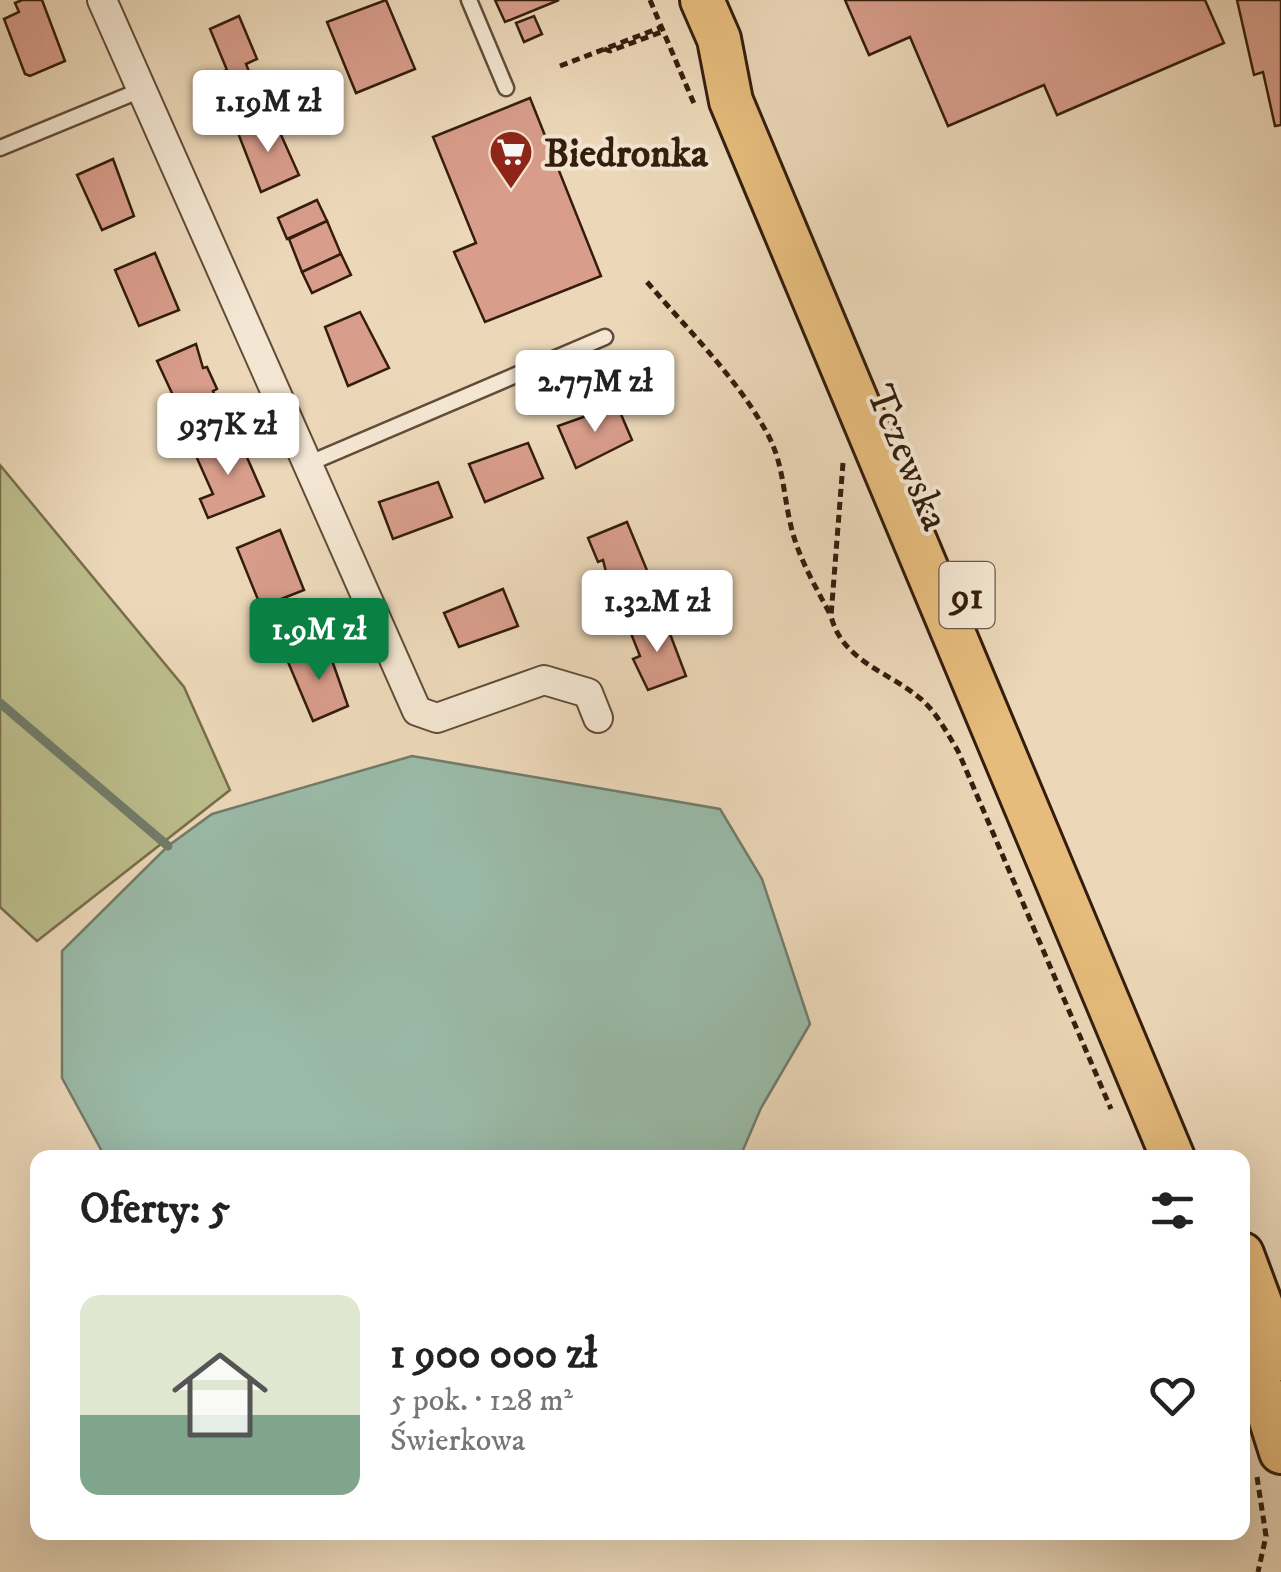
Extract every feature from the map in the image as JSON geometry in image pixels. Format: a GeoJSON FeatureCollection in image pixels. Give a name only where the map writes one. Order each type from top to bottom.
{"type":"FeatureCollection","features":[{"type":"Feature","properties":{"kind":"main road","name":"Tczewska"},"geometry":{"type":"LineString","coordinates":[[702,0],[718,40],[731,101],[1170,1150]]}},
{"type":"Feature","properties":{"kind":"main road","name":"Tczewska"},"geometry":{"type":"LineString","coordinates":[[718,40],[757,95],[1201,1150]]}},
{"type":"Feature","properties":{"kind":"main road"},"geometry":{"type":"LineString","coordinates":[[1250,1276],[1281,1359]]}},
{"type":"Feature","properties":{"kind":"main road"},"geometry":{"type":"LineString","coordinates":[[1250,1368],[1268,1459]]}},
{"type":"Feature","properties":{"kind":"street"},"geometry":{"type":"LineString","coordinates":[[102,0],[417,711],[437,718],[544,680],[588,693],[598,718]]}},
{"type":"Feature","properties":{"kind":"lane"},"geometry":{"type":"LineString","coordinates":[[470,0],[506,88]]}},
{"type":"Feature","properties":{"kind":"lane"},"geometry":{"type":"LineString","coordinates":[[0,148],[141,90]]}},
{"type":"Feature","properties":{"kind":"lane"},"geometry":{"type":"LineString","coordinates":[[310,463],[605,338]]}},
{"type":"Feature","properties":{"kind":"path"},"geometry":{"type":"LineString","coordinates":[[650,0],[701,121]]}},
{"type":"Feature","properties":{"kind":"path"},"geometry":{"type":"LineString","coordinates":[[560,66],[663,29]]}},
{"type":"Feature","properties":{"kind":"path"},"geometry":{"type":"LineString","coordinates":[[647,282],[741,395],[768,434],[784,476],[790,523],[804,567],[832,616],[842,644],[922,700],[958,751],[1117,1122]]}},
{"type":"Feature","properties":{"kind":"path"},"geometry":{"type":"LineString","coordinates":[[832,616],[843,462]]}},
{"type":"Feature","properties":{"kind":"path"},"geometry":{"type":"LineString","coordinates":[[1258,1572],[1266,1536],[1268,1459]]}},
{"type":"Feature","properties":{"kind":"green space"},"geometry":{"type":"Polygon","coordinates":[[[0,465],[184,687],[230,790],[37,941],[0,907],[0,465]]]}},
{"type":"Feature","properties":{"kind":"shaded area"},"geometry":{"type":"Polygon","coordinates":[[[412,756],[720,809],[762,879],[810,1024],[761,1108],[743,1150],[101,1150],[62,1078],[62,951],[168,846],[212,814],[412,756]]]}},
{"type":"Feature","properties":{"kind":"building"},"geometry":{"type":"Polygon","coordinates":[[[42,0],[65,61],[30,76],[25,74],[4,19],[19,12],[15,3],[42,0]]]}},
{"type":"Feature","properties":{"kind":"building"},"geometry":{"type":"Polygon","coordinates":[[[386,0],[415,69],[356,93],[327,22],[386,0]]]}},
{"type":"Feature","properties":{"kind":"building"},"geometry":{"type":"Polygon","coordinates":[[[495,0],[559,0],[505,22],[495,0]]]}},
{"type":"Feature","properties":{"kind":"building"},"geometry":{"type":"Polygon","coordinates":[[[845,0],[1205,0],[1224,43],[1057,115],[1044,85],[948,126],[910,37],[869,55],[845,0]]]}},
{"type":"Feature","properties":{"kind":"building"},"geometry":{"type":"Polygon","coordinates":[[[1237,0],[1281,0],[1281,125],[1275,126],[1263,72],[1254,75],[1237,0]]]}},
{"type":"Feature","properties":{"kind":"building"},"geometry":{"type":"Polygon","coordinates":[[[239,16],[257,59],[246,64],[252,79],[220,93],[212,76],[227,70],[210,29],[239,16]]]}},
{"type":"Feature","properties":{"kind":"building"},"geometry":{"type":"Polygon","coordinates":[[[534,16],[542,34],[524,42],[516,23],[534,16]]]}},
{"type":"Feature","properties":{"kind":"building","name":"Biedronka"},"geometry":{"type":"Polygon","coordinates":[[[530,98],[601,276],[485,322],[454,252],[476,243],[433,137],[530,98]]]}},
{"type":"Feature","properties":{"kind":"building"},"geometry":{"type":"Polygon","coordinates":[[[273,117],[299,175],[261,192],[238,133],[273,117]]]}},
{"type":"Feature","properties":{"kind":"building"},"geometry":{"type":"Polygon","coordinates":[[[113,159],[134,216],[102,230],[77,175],[113,159]]]}},
{"type":"Feature","properties":{"kind":"building"},"geometry":{"type":"Polygon","coordinates":[[[317,200],[327,221],[287,239],[278,218],[317,200]]]}},
{"type":"Feature","properties":{"kind":"building"},"geometry":{"type":"Polygon","coordinates":[[[327,221],[341,254],[302,272],[289,239],[327,221]]]}},
{"type":"Feature","properties":{"kind":"building"},"geometry":{"type":"Polygon","coordinates":[[[155,253],[179,310],[139,326],[115,270],[155,253]]]}},
{"type":"Feature","properties":{"kind":"building"},"geometry":{"type":"Polygon","coordinates":[[[341,254],[351,275],[312,293],[302,272],[341,254]]]}},
{"type":"Feature","properties":{"kind":"building"},"geometry":{"type":"Polygon","coordinates":[[[360,312],[389,368],[348,386],[325,327],[360,312]]]}},
{"type":"Feature","properties":{"kind":"building"},"geometry":{"type":"Polygon","coordinates":[[[196,344],[203,368],[207,367],[217,389],[213,391],[218,404],[184,419],[157,361],[196,344]]]}},
{"type":"Feature","properties":{"kind":"building"},"geometry":{"type":"Polygon","coordinates":[[[617,405],[632,440],[576,468],[558,426],[617,405]]]}},
{"type":"Feature","properties":{"kind":"building"},"geometry":{"type":"Polygon","coordinates":[[[238,437],[264,496],[208,518],[200,499],[213,494],[196,456],[238,437]]]}},
{"type":"Feature","properties":{"kind":"building"},"geometry":{"type":"Polygon","coordinates":[[[528,443],[543,478],[485,502],[469,464],[528,443]]]}},
{"type":"Feature","properties":{"kind":"building"},"geometry":{"type":"Polygon","coordinates":[[[438,482],[452,517],[393,539],[379,502],[438,482]]]}},
{"type":"Feature","properties":{"kind":"building"},"geometry":{"type":"Polygon","coordinates":[[[627,522],[651,580],[612,596],[603,560],[598,562],[588,538],[627,522]]]}},
{"type":"Feature","properties":{"kind":"building"},"geometry":{"type":"Polygon","coordinates":[[[280,530],[304,590],[261,607],[237,548],[280,530]]]}},
{"type":"Feature","properties":{"kind":"building"},"geometry":{"type":"Polygon","coordinates":[[[503,589],[518,626],[459,647],[444,613],[503,589]]]}},
{"type":"Feature","properties":{"kind":"building"},"geometry":{"type":"Polygon","coordinates":[[[664,618],[686,676],[648,690],[633,659],[640,656],[630,631],[664,618]]]}},
{"type":"Feature","properties":{"kind":"building"},"geometry":{"type":"Polygon","coordinates":[[[327,646],[348,706],[313,721],[288,662],[327,646]]]}},
{"type":"Feature","properties":{"kind":"waterway"},"geometry":{"type":"LineString","coordinates":[[0,703],[168,846]]}},
{"type":"Feature","properties":{"kind":"place","name":"Biedronka"},"geometry":{"type":"Point","coordinates":[511,190]}}]}
